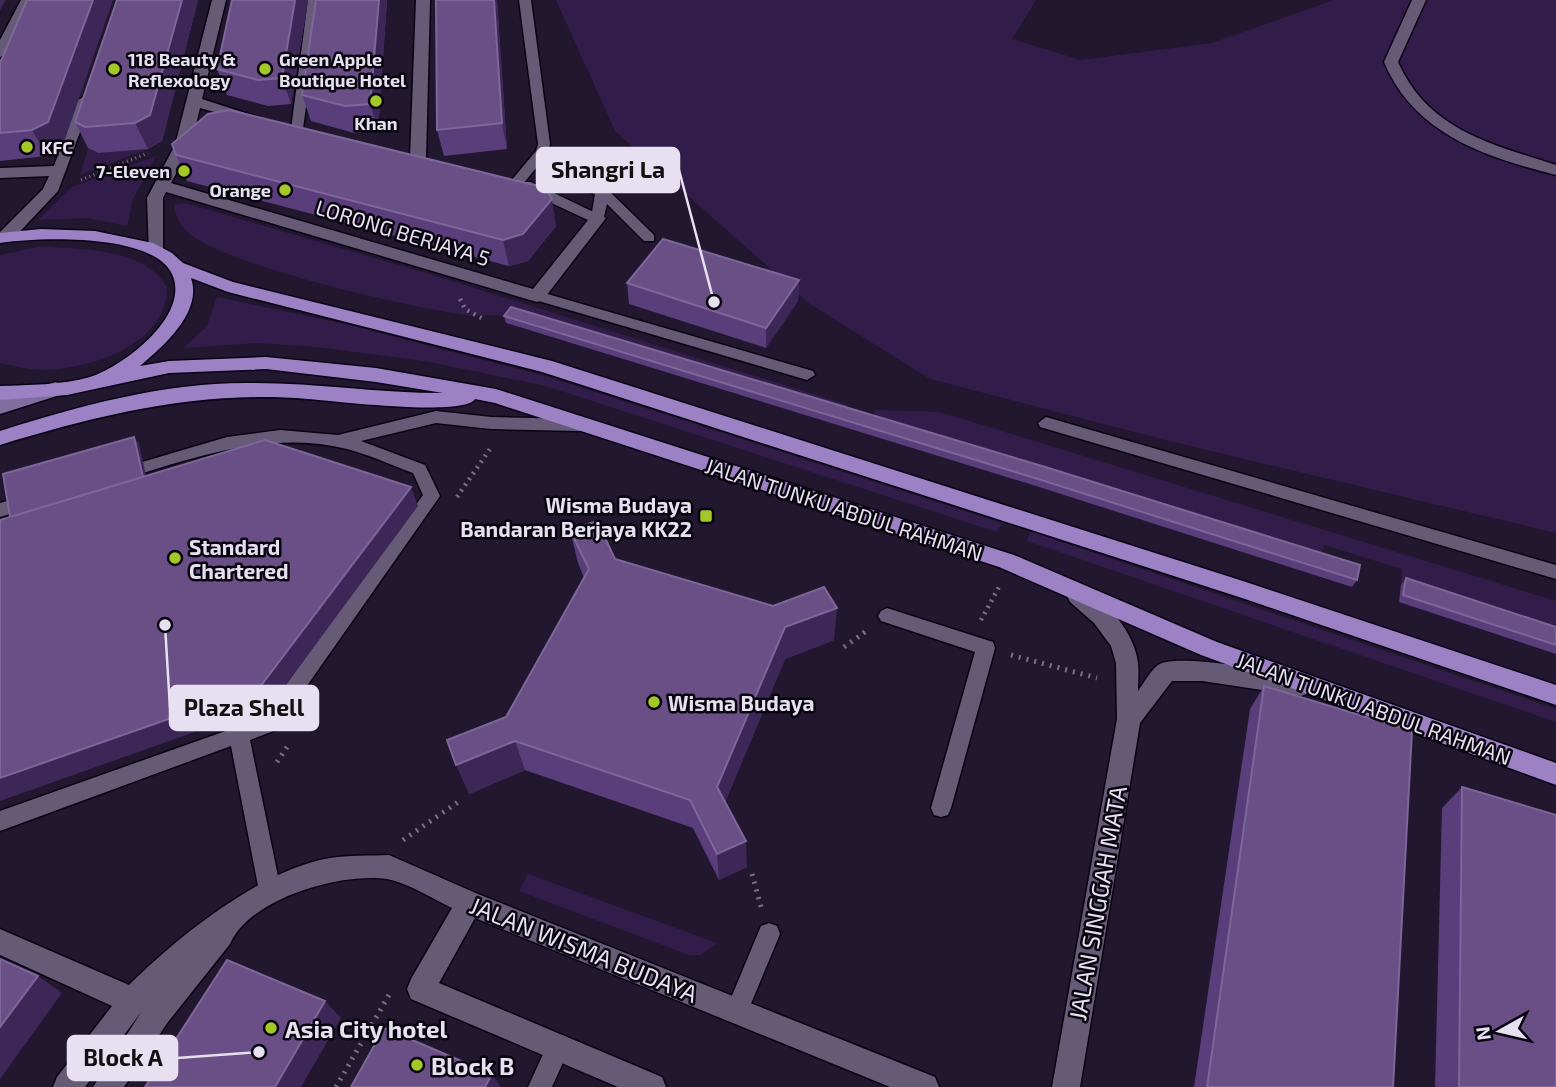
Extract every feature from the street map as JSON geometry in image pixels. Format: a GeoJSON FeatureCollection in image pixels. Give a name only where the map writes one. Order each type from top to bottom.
{"type":"FeatureCollection","features":[{"type":"Feature","properties":{"kind":"main road"},"geometry":{"type":"LineString","coordinates":[[3,237],[84,236],[155,250],[177,267],[228,286],[545,366],[1246,591],[1556,695]]}},
{"type":"Feature","properties":{"kind":"main road"},"geometry":{"type":"LineString","coordinates":[[105,379],[140,357],[165,333],[180,309],[184,292],[177,267]]}},
{"type":"Feature","properties":{"kind":"main road","name":"JALAN TUNKU ABDUL RAHMAN"},"geometry":{"type":"LineString","coordinates":[[0,393],[62,388],[169,367],[266,363],[376,375],[496,396],[1006,561],[1078,596],[1315,689],[1556,774]]}},
{"type":"Feature","properties":{"kind":"main road"},"geometry":{"type":"LineString","coordinates":[[0,438],[122,405],[228,389],[279,390],[430,402],[496,396]]}},
{"type":"Feature","properties":{"kind":"street"},"geometry":{"type":"LineString","coordinates":[[0,52],[29,0]]}},
{"type":"Feature","properties":{"kind":"street"},"geometry":{"type":"LineString","coordinates":[[155,250],[155,198],[183,145],[219,0]]}},
{"type":"Feature","properties":{"kind":"street"},"geometry":{"type":"LineString","coordinates":[[418,158],[423,0]]}},
{"type":"Feature","properties":{"kind":"street"},"geometry":{"type":"LineString","coordinates":[[1419,0],[1391,62],[1397,84],[1415,107],[1452,132],[1556,170]]}},
{"type":"Feature","properties":{"kind":"street"},"geometry":{"type":"LineString","coordinates":[[3,237],[43,202],[60,171],[93,79]]}},
{"type":"Feature","properties":{"kind":"street"},"geometry":{"type":"LineString","coordinates":[[195,102],[291,127]]}},
{"type":"Feature","properties":{"kind":"street"},"geometry":{"type":"LineString","coordinates":[[0,173],[60,171]]}},
{"type":"Feature","properties":{"kind":"street"},"geometry":{"type":"LineString","coordinates":[[511,180],[598,218],[537,296]]}},
{"type":"Feature","properties":{"kind":"street","name":"LORONG BERJAYA 5"},"geometry":{"type":"LineString","coordinates":[[160,185],[537,296]]}},
{"type":"Feature","properties":{"kind":"street"},"geometry":{"type":"LineString","coordinates":[[0,407],[62,388]]}},
{"type":"Feature","properties":{"kind":"street","name":"JALAN SINGGAH MATA"},"geometry":{"type":"LineString","coordinates":[[1066,1087],[1129,719],[1124,698],[1127,662],[1118,638],[1098,612],[1078,596]]}},
{"type":"Feature","properties":{"kind":"street","name":"JALAN SINGGAH MATA"},"geometry":{"type":"LineString","coordinates":[[1129,719],[1144,704],[1154,684],[1167,671],[1202,671],[1315,689]]}},
{"type":"Feature","properties":{"kind":"street","name":"JALAN WISMA BUDAYA"},"geometry":{"type":"LineString","coordinates":[[243,910],[270,891],[298,879],[330,870],[389,867],[469,904],[925,1087]]}},
{"type":"Feature","properties":{"kind":"street"},"geometry":{"type":"LineString","coordinates":[[469,904],[421,989],[652,1087]]}},
{"type":"Feature","properties":{"kind":"street"},"geometry":{"type":"LineString","coordinates":[[67,1087],[133,1001],[169,964],[243,910]]}},
{"type":"Feature","properties":{"kind":"street"},"geometry":{"type":"LineString","coordinates":[[107,1087],[158,1012],[243,910]]}},
{"type":"Feature","properties":{"kind":"street"},"geometry":{"type":"LineString","coordinates":[[0,942],[133,1001]]}},
{"type":"Feature","properties":{"kind":"lane"},"geometry":{"type":"LineString","coordinates":[[291,127],[314,0]]}},
{"type":"Feature","properties":{"kind":"lane"},"geometry":{"type":"LineString","coordinates":[[511,180],[542,152],[544,144],[525,0]]}},
{"type":"Feature","properties":{"kind":"lane"},"geometry":{"type":"LineString","coordinates":[[562,177],[602,192],[649,238]]}},
{"type":"Feature","properties":{"kind":"lane"},"geometry":{"type":"LineString","coordinates":[[598,218],[602,192]]}},
{"type":"Feature","properties":{"kind":"lane"},"geometry":{"type":"LineString","coordinates":[[537,296],[807,375]]}},
{"type":"Feature","properties":{"kind":"lane"},"geometry":{"type":"LineString","coordinates":[[338,441],[436,417],[491,423],[579,425]]}},
{"type":"Feature","properties":{"kind":"lane"},"geometry":{"type":"LineString","coordinates":[[1046,423],[1556,572]]}},
{"type":"Feature","properties":{"kind":"lane"},"geometry":{"type":"LineString","coordinates":[[0,821],[270,724],[432,496],[419,469],[338,441],[267,435],[243,438],[102,480]]}},
{"type":"Feature","properties":{"kind":"lane"},"geometry":{"type":"LineString","coordinates":[[0,510],[51,495]]}},
{"type":"Feature","properties":{"kind":"lane"},"geometry":{"type":"LineString","coordinates":[[887,616],[978,645],[941,808]]}},
{"type":"Feature","properties":{"kind":"lane"},"geometry":{"type":"LineString","coordinates":[[239,736],[270,891]]}},
{"type":"Feature","properties":{"kind":"lane"},"geometry":{"type":"LineString","coordinates":[[737,1010],[769,934]]}},
{"type":"Feature","properties":{"kind":"lane"},"geometry":{"type":"LineString","coordinates":[[540,1087],[558,1047]]}},
{"type":"Feature","properties":{"kind":"path"},"geometry":{"type":"LineString","coordinates":[[75,182],[155,150]]}},
{"type":"Feature","properties":{"kind":"path"},"geometry":{"type":"LineString","coordinates":[[458,294],[465,309],[485,320]]}},
{"type":"Feature","properties":{"kind":"path"},"geometry":{"type":"LineString","coordinates":[[999,587],[978,645],[1101,679]]}},
{"type":"Feature","properties":{"kind":"path"},"geometry":{"type":"LineString","coordinates":[[403,840],[461,800]]}},
{"type":"Feature","properties":{"kind":"path"},"geometry":{"type":"LineString","coordinates":[[336,1087],[397,980]]}},
{"type":"Feature","properties":{"kind":"shaded area"},"geometry":{"type":"Polygon","coordinates":[[[556,0],[1036,0],[1012,39],[1081,60],[1212,43],[1334,0],[1556,0],[1556,533],[1165,440],[930,379],[810,304],[615,131],[556,0]]]}},
{"type":"Feature","properties":{"kind":"shaded area"},"geometry":{"type":"Polygon","coordinates":[[[88,148],[98,153],[148,149],[80,175],[88,148]]]}},
{"type":"Feature","properties":{"kind":"shaded area"},"geometry":{"type":"Polygon","coordinates":[[[156,156],[133,199],[127,226],[88,218],[38,220],[72,187],[156,156]]]}},
{"type":"Feature","properties":{"kind":"shaded area"},"geometry":{"type":"Polygon","coordinates":[[[185,203],[426,273],[848,405],[843,414],[513,315],[459,314],[357,293],[271,269],[233,256],[203,242],[184,229],[174,205],[185,203]]]}},
{"type":"Feature","properties":{"kind":"shaded area"},"geometry":{"type":"Polygon","coordinates":[[[37,247],[110,253],[144,265],[158,275],[167,288],[164,308],[154,325],[140,339],[103,359],[62,369],[43,370],[0,363],[0,255],[37,247]]]}},
{"type":"Feature","properties":{"kind":"shaded area"},"geometry":{"type":"Polygon","coordinates":[[[217,297],[354,326],[552,378],[1002,523],[997,532],[546,386],[424,361],[317,347],[257,343],[184,348],[207,326],[217,297]]]}},
{"type":"Feature","properties":{"kind":"shaded area"},"geometry":{"type":"Polygon","coordinates":[[[876,410],[940,412],[1556,601],[1556,636],[1401,585],[1402,569],[1324,545],[1319,560],[869,421],[876,410]]]}},
{"type":"Feature","properties":{"kind":"shaded area"},"geometry":{"type":"Polygon","coordinates":[[[1030,531],[1556,709],[1556,722],[1027,541],[1030,531]]]}},
{"type":"Feature","properties":{"kind":"shaded area"},"geometry":{"type":"Polygon","coordinates":[[[528,874],[717,943],[701,955],[689,955],[519,891],[528,874]]]}},
{"type":"Feature","properties":{"kind":"building"},"geometry":{"type":"Polygon","coordinates":[[[27,0],[93,0],[48,122],[32,130],[0,133],[0,63],[27,0]]]}},
{"type":"Feature","properties":{"kind":"building"},"geometry":{"type":"Polygon","coordinates":[[[117,0],[182,0],[150,115],[135,123],[85,127],[75,122],[117,0]]]}},
{"type":"Feature","properties":{"kind":"building"},"geometry":{"type":"Polygon","coordinates":[[[232,0],[295,0],[282,78],[258,80],[217,69],[232,0]]]}},
{"type":"Feature","properties":{"kind":"building"},"geometry":{"type":"Polygon","coordinates":[[[316,0],[379,0],[370,104],[345,106],[302,95],[316,0]]]}},
{"type":"Feature","properties":{"kind":"building"},"geometry":{"type":"Polygon","coordinates":[[[436,0],[494,0],[502,123],[437,130],[436,0]]]}},
{"type":"Feature","properties":{"kind":"building"},"geometry":{"type":"Polygon","coordinates":[[[229,110],[546,188],[552,199],[523,234],[503,240],[176,155],[172,144],[208,114],[229,110]]]}},
{"type":"Feature","properties":{"kind":"building"},"geometry":{"type":"Polygon","coordinates":[[[663,239],[799,280],[766,328],[627,283],[663,239]]]}},
{"type":"Feature","properties":{"kind":"building"},"geometry":{"type":"Polygon","coordinates":[[[511,307],[1042,466],[1360,565],[1357,580],[1038,479],[504,316],[511,307]]]}},
{"type":"Feature","properties":{"kind":"building"},"geometry":{"type":"Polygon","coordinates":[[[134,437],[143,477],[10,517],[3,474],[134,437]]]}},
{"type":"Feature","properties":{"kind":"building"},"geometry":{"type":"Polygon","coordinates":[[[265,440],[411,487],[260,687],[0,778],[0,520],[265,440]]]}},
{"type":"Feature","properties":{"kind":"building","name":"Wisma Budaya"},"geometry":{"type":"Polygon","coordinates":[[[597,521],[615,559],[773,606],[824,587],[837,608],[785,627],[717,787],[746,841],[717,854],[690,800],[515,741],[456,765],[447,740],[506,717],[589,569],[570,530],[597,521]]]}},
{"type":"Feature","properties":{"kind":"building"},"geometry":{"type":"Polygon","coordinates":[[[1406,578],[1556,627],[1556,645],[1403,595],[1406,578]]]}},
{"type":"Feature","properties":{"kind":"building"},"geometry":{"type":"Polygon","coordinates":[[[1264,686],[1412,731],[1393,1087],[1207,1087],[1264,686]]]}},
{"type":"Feature","properties":{"kind":"building"},"geometry":{"type":"Polygon","coordinates":[[[1462,787],[1556,815],[1556,1087],[1459,1087],[1462,787]]]}},
{"type":"Feature","properties":{"kind":"building"},"geometry":{"type":"Polygon","coordinates":[[[0,959],[38,976],[0,1027],[0,959]]]}},
{"type":"Feature","properties":{"kind":"building"},"geometry":{"type":"Polygon","coordinates":[[[227,960],[325,1001],[275,1087],[145,1087],[227,960]]]}},
{"type":"Feature","properties":{"kind":"building"},"geometry":{"type":"Polygon","coordinates":[[[384,1028],[492,1074],[485,1087],[351,1087],[384,1028]]]}},
{"type":"Feature","properties":{"kind":"place","name":"118 Beauty & Reflexology"},"geometry":{"type":"Point","coordinates":[114,69]}},
{"type":"Feature","properties":{"kind":"place","name":"Green Apple Boutique Hotel"},"geometry":{"type":"Point","coordinates":[265,69]}},
{"type":"Feature","properties":{"kind":"place","name":"Khan"},"geometry":{"type":"Point","coordinates":[376,101]}},
{"type":"Feature","properties":{"kind":"place","name":"KFC"},"geometry":{"type":"Point","coordinates":[27,147]}},
{"type":"Feature","properties":{"kind":"place","name":"7-Eleven"},"geometry":{"type":"Point","coordinates":[184,171]}},
{"type":"Feature","properties":{"kind":"place","name":"Orange"},"geometry":{"type":"Point","coordinates":[285,190]}},
{"type":"Feature","properties":{"kind":"place","name":"Shangri La"},"geometry":{"type":"Point","coordinates":[714,302]}},
{"type":"Feature","properties":{"kind":"place","name":"Wisma Budaya Bandaran Berjaya KK22"},"geometry":{"type":"Point","coordinates":[706,516]}},
{"type":"Feature","properties":{"kind":"place","name":"Standard Chartered"},"geometry":{"type":"Point","coordinates":[175,558]}},
{"type":"Feature","properties":{"kind":"place","name":"Plaza Shell"},"geometry":{"type":"Point","coordinates":[165,625]}},
{"type":"Feature","properties":{"kind":"place","name":"Wisma Budaya"},"geometry":{"type":"Point","coordinates":[654,702]}},
{"type":"Feature","properties":{"kind":"place","name":"Asia City hotel"},"geometry":{"type":"Point","coordinates":[271,1028]}},
{"type":"Feature","properties":{"kind":"place","name":"Block A"},"geometry":{"type":"Point","coordinates":[259,1052]}},
{"type":"Feature","properties":{"kind":"place","name":"Block B"},"geometry":{"type":"Point","coordinates":[417,1065]}}]}
